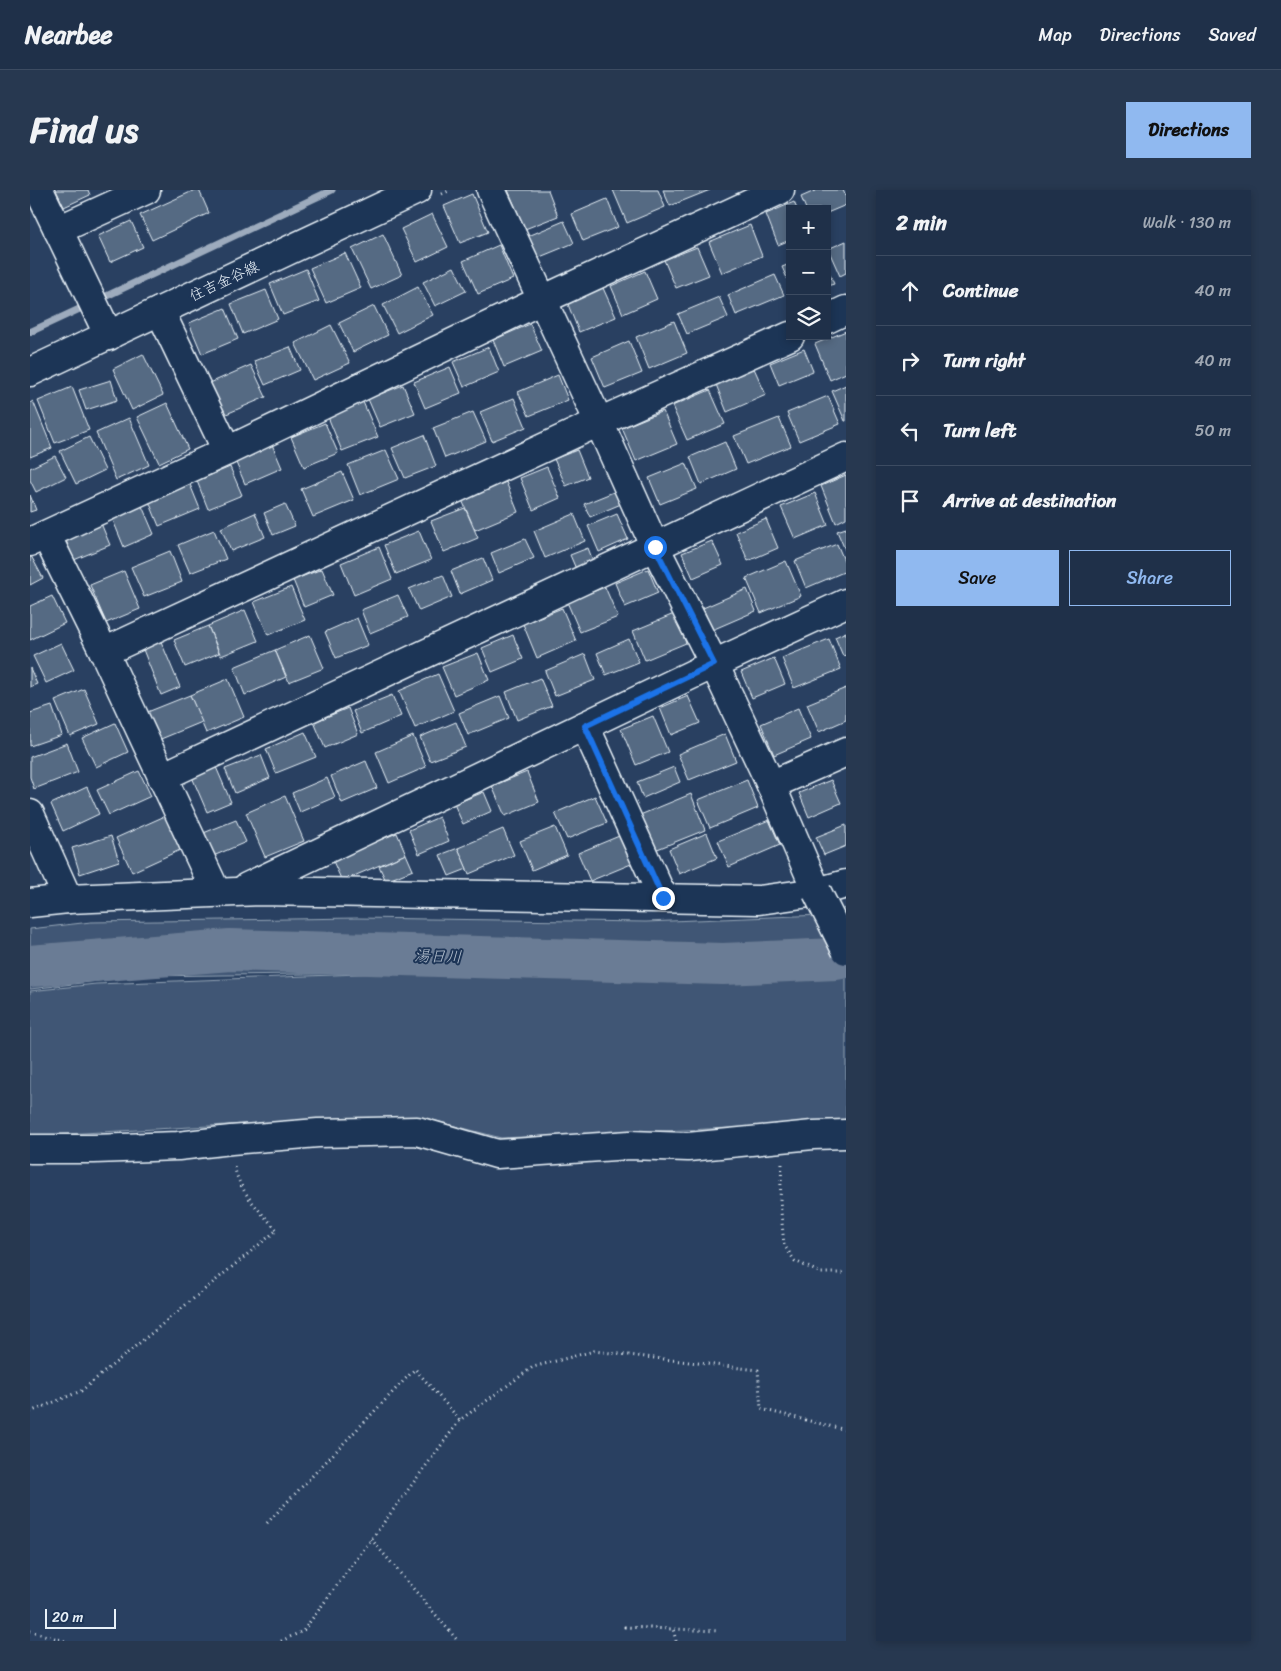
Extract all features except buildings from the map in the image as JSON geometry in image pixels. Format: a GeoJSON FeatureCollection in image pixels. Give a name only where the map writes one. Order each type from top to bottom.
{"type":"FeatureCollection","features":[{"type":"Feature","properties":{"kind":"street"},"geometry":{"type":"LineString","coordinates":[[39,190],[98,314]]}},
{"type":"Feature","properties":{"kind":"street"},"geometry":{"type":"LineString","coordinates":[[58,230],[146,190]]}},
{"type":"Feature","properties":{"kind":"street","name":"住吉金谷線"},"geometry":{"type":"LineString","coordinates":[[30,372],[98,314],[160,311],[417,190]]}},
{"type":"Feature","properties":{"kind":"street"},"geometry":{"type":"LineString","coordinates":[[491,190],[655,547],[714,664],[771,785],[817,892],[846,950]]}},
{"type":"Feature","properties":{"kind":"street"},"geometry":{"type":"LineString","coordinates":[[227,892],[162,777],[104,652],[38,538],[780,190]]}},
{"type":"Feature","properties":{"kind":"street"},"geometry":{"type":"LineString","coordinates":[[831,317],[846,310]]}},
{"type":"Feature","properties":{"kind":"street"},"geometry":{"type":"LineString","coordinates":[[160,311],[227,451]]}},
{"type":"Feature","properties":{"kind":"street"},"geometry":{"type":"LineString","coordinates":[[104,652],[599,422],[786,338]]}},
{"type":"Feature","properties":{"kind":"street"},"geometry":{"type":"LineString","coordinates":[[162,777],[846,458]]}},
{"type":"Feature","properties":{"kind":"street"},"geometry":{"type":"LineString","coordinates":[[227,892],[846,603]]}},
{"type":"Feature","properties":{"kind":"street"},"geometry":{"type":"LineString","coordinates":[[585,726],[663,898]]}},
{"type":"Feature","properties":{"kind":"street"},"geometry":{"type":"LineString","coordinates":[[771,785],[846,752]]}},
{"type":"Feature","properties":{"kind":"street"},"geometry":{"type":"LineString","coordinates":[[30,814],[68,899]]}},
{"type":"Feature","properties":{"kind":"street"},"geometry":{"type":"LineString","coordinates":[[30,903],[68,899],[279,891],[759,900],[817,892],[846,884]]}},
{"type":"Feature","properties":{"kind":"street"},"geometry":{"type":"LineString","coordinates":[[30,1149],[178,1146],[318,1133],[417,1131],[497,1154],[630,1145],[688,1147],[846,1134]]}},
{"type":"Feature","properties":{"kind":"path"},"geometry":{"type":"LineString","coordinates":[[782,1138],[780,1200],[784,1245],[795,1261],[821,1273],[846,1273]]}},
{"type":"Feature","properties":{"kind":"path"},"geometry":{"type":"LineString","coordinates":[[30,1412],[81,1391],[277,1230],[245,1194],[237,1178],[231,1140]]}},
{"type":"Feature","properties":{"kind":"path"},"geometry":{"type":"LineString","coordinates":[[281,1641],[302,1631],[460,1420],[533,1367],[594,1351],[758,1370],[761,1409],[846,1430]]}},
{"type":"Feature","properties":{"kind":"path"},"geometry":{"type":"LineString","coordinates":[[267,1523],[414,1369],[460,1420]]}},
{"type":"Feature","properties":{"kind":"path"},"geometry":{"type":"LineString","coordinates":[[371,1539],[458,1641]]}},
{"type":"Feature","properties":{"kind":"path"},"geometry":{"type":"LineString","coordinates":[[676,1641],[673,1629],[625,1626],[719,1631]]}},
{"type":"Feature","properties":{"kind":"path"},"geometry":{"type":"LineString","coordinates":[[30,1631],[65,1641]]}},
{"type":"Feature","properties":{"kind":"shaded area"},"geometry":{"type":"Polygon","coordinates":[[[846,908],[846,967],[728,976],[749,977],[846,968],[846,1123],[501,1138],[425,1118],[316,1120],[30,1136],[30,991],[96,984],[386,973],[141,976],[30,989],[30,929],[91,922],[357,918],[646,922],[822,915],[846,908]]]}},
{"type":"Feature","properties":{"kind":"waterway"},"geometry":{"type":"LineString","coordinates":[[98,300],[332,190]]}},
{"type":"Feature","properties":{"kind":"waterway"},"geometry":{"type":"LineString","coordinates":[[30,332],[88,305]]}},
{"type":"Feature","properties":{"kind":"waterway","name":"湯日川"},"geometry":{"type":"LineString","coordinates":[[30,966],[230,950],[723,964],[846,957]]}},
{"type":"Feature","properties":{"kind":"route"},"geometry":{"type":"LineString","coordinates":[[655,547],[714,664],[585,726],[663,898]]}}]}
